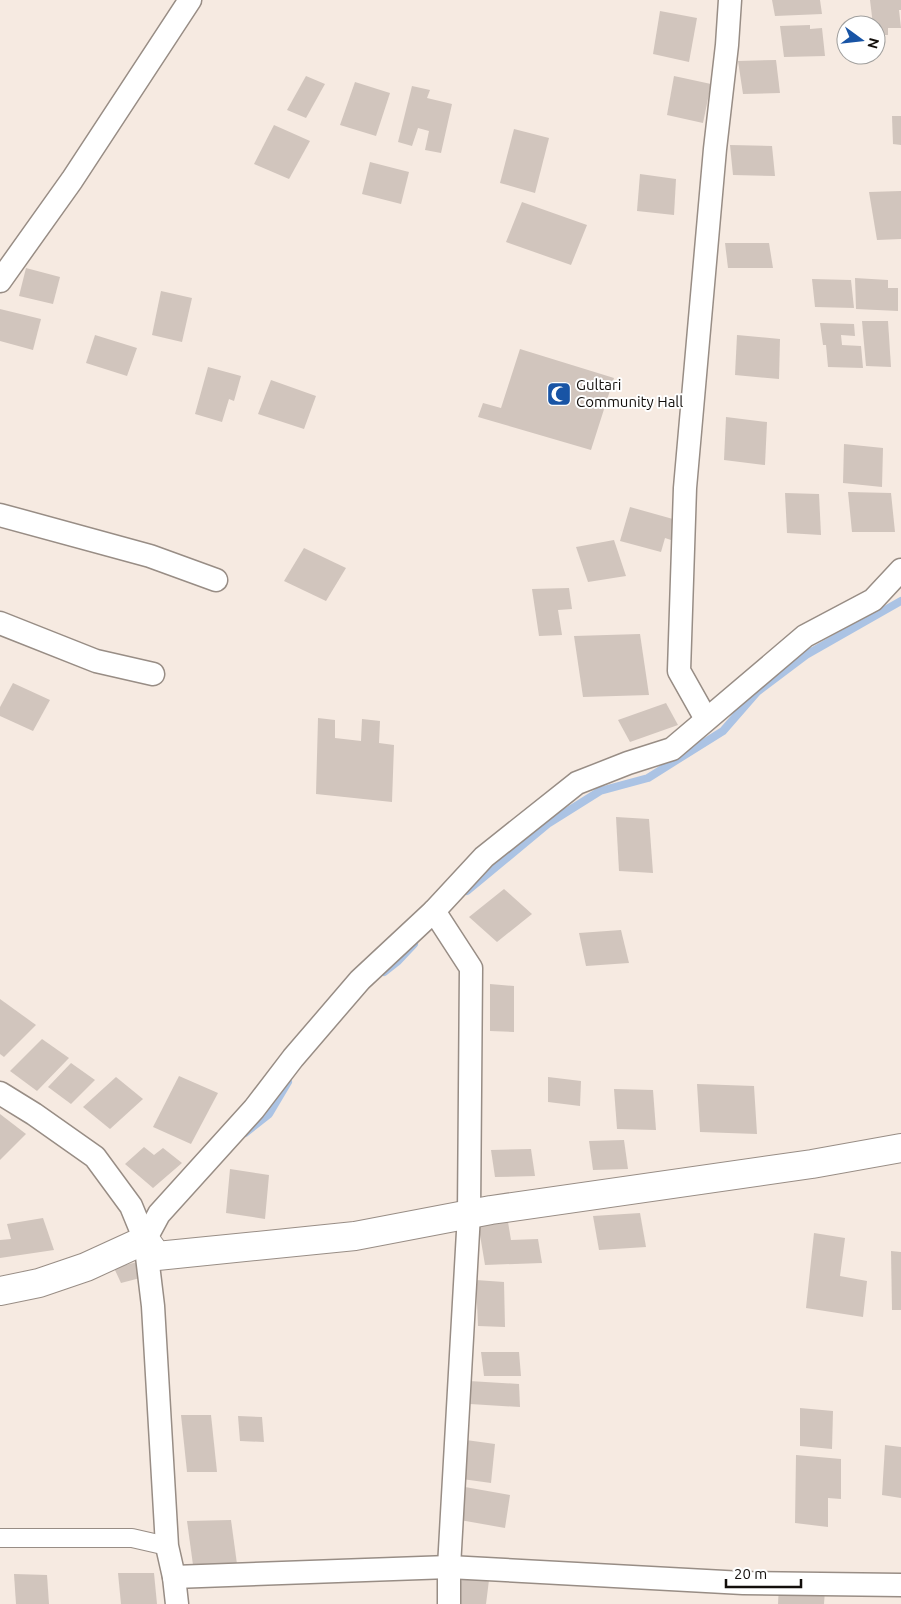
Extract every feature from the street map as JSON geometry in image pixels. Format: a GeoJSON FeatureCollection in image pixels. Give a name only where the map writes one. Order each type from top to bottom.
{"type":"FeatureCollection","features":[{"type":"Feature","properties":{"kind":"street"},"geometry":{"type":"LineString","coordinates":[[0,281],[72,180],[190,0]]}},
{"type":"Feature","properties":{"kind":"street"},"geometry":{"type":"LineString","coordinates":[[706,719],[680,672],[680,642],[686,488],[715,149],[730,0]]}},
{"type":"Feature","properties":{"kind":"street"},"geometry":{"type":"LineString","coordinates":[[0,515],[150,556],[216,580]]}},
{"type":"Feature","properties":{"kind":"street"},"geometry":{"type":"LineString","coordinates":[[177,1604],[174,1577],[167,1546],[153,1306],[145,1240],[159,1214],[254,1109],[293,1058],[360,980],[434,912],[484,857],[577,783],[628,763],[672,749],[805,636],[873,600],[901,570]]}},
{"type":"Feature","properties":{"kind":"street"},"geometry":{"type":"LineString","coordinates":[[0,622],[96,661],[153,674]]}},
{"type":"Feature","properties":{"kind":"street"},"geometry":{"type":"LineString","coordinates":[[434,912],[471,968],[469,1214],[449,1567],[449,1604]]}},
{"type":"Feature","properties":{"kind":"street"},"geometry":{"type":"LineString","coordinates":[[0,1093],[95,1157],[131,1206],[145,1240],[157,1256],[355,1236],[469,1214],[812,1164],[901,1148]]}},
{"type":"Feature","properties":{"kind":"street"},"geometry":{"type":"LineString","coordinates":[[0,1291],[39,1283],[86,1267],[145,1240]]}},
{"type":"Feature","properties":{"kind":"street"},"geometry":{"type":"LineString","coordinates":[[0,1538],[132,1538],[167,1546]]}},
{"type":"Feature","properties":{"kind":"street"},"geometry":{"type":"LineString","coordinates":[[174,1577],[449,1567],[743,1583],[901,1585]]}},
{"type":"Feature","properties":{"kind":"building"},"geometry":{"type":"Polygon","coordinates":[[[772,0],[820,0],[822,14],[775,16],[772,0]]]}},
{"type":"Feature","properties":{"kind":"building"},"geometry":{"type":"Polygon","coordinates":[[[870,0],[901,0],[901,10],[899,10],[901,28],[888,28],[888,35],[886,35],[886,15],[872,15],[870,0]]]}},
{"type":"Feature","properties":{"kind":"building"},"geometry":{"type":"Polygon","coordinates":[[[660,11],[697,18],[689,62],[653,54],[660,11]]]}},
{"type":"Feature","properties":{"kind":"building"},"geometry":{"type":"Polygon","coordinates":[[[810,25],[810,29],[822,28],[825,56],[784,57],[780,26],[810,25]]]}},
{"type":"Feature","properties":{"kind":"building"},"geometry":{"type":"Polygon","coordinates":[[[776,60],[780,93],[743,94],[738,61],[776,60]]]}},
{"type":"Feature","properties":{"kind":"building"},"geometry":{"type":"Polygon","coordinates":[[[306,76],[325,84],[306,118],[287,110],[306,76]]]}},
{"type":"Feature","properties":{"kind":"building"},"geometry":{"type":"Polygon","coordinates":[[[674,76],[711,84],[703,123],[667,115],[674,76]]]}},
{"type":"Feature","properties":{"kind":"building"},"geometry":{"type":"Polygon","coordinates":[[[355,82],[390,93],[376,136],[340,125],[355,82]]]}},
{"type":"Feature","properties":{"kind":"building"},"geometry":{"type":"Polygon","coordinates":[[[412,86],[430,90],[427,98],[452,104],[441,153],[425,150],[429,131],[418,128],[412,146],[398,142],[412,86]]]}},
{"type":"Feature","properties":{"kind":"building"},"geometry":{"type":"Polygon","coordinates":[[[892,116],[901,116],[901,145],[893,144],[892,116]]]}},
{"type":"Feature","properties":{"kind":"building"},"geometry":{"type":"Polygon","coordinates":[[[274,125],[310,141],[289,179],[254,164],[274,125]]]}},
{"type":"Feature","properties":{"kind":"building"},"geometry":{"type":"Polygon","coordinates":[[[514,129],[549,138],[535,193],[500,183],[514,129]]]}},
{"type":"Feature","properties":{"kind":"building"},"geometry":{"type":"Polygon","coordinates":[[[730,145],[772,146],[775,176],[733,175],[730,145]]]}},
{"type":"Feature","properties":{"kind":"building"},"geometry":{"type":"Polygon","coordinates":[[[370,162],[409,172],[401,204],[362,194],[370,162]]]}},
{"type":"Feature","properties":{"kind":"building"},"geometry":{"type":"Polygon","coordinates":[[[640,174],[676,179],[674,215],[637,211],[640,174]]]}},
{"type":"Feature","properties":{"kind":"building"},"geometry":{"type":"Polygon","coordinates":[[[901,191],[901,239],[877,240],[869,192],[901,191]]]}},
{"type":"Feature","properties":{"kind":"building"},"geometry":{"type":"Polygon","coordinates":[[[522,202],[587,225],[571,265],[506,242],[522,202]]]}},
{"type":"Feature","properties":{"kind":"building"},"geometry":{"type":"Polygon","coordinates":[[[725,243],[769,243],[773,268],[728,268],[725,243]]]}},
{"type":"Feature","properties":{"kind":"building"},"geometry":{"type":"Polygon","coordinates":[[[26,268],[60,277],[53,304],[19,296],[26,268]]]}},
{"type":"Feature","properties":{"kind":"building"},"geometry":{"type":"Polygon","coordinates":[[[855,278],[888,280],[888,288],[898,288],[898,311],[856,309],[855,278]]]}},
{"type":"Feature","properties":{"kind":"building"},"geometry":{"type":"Polygon","coordinates":[[[812,279],[851,280],[854,308],[815,307],[812,279]]]}},
{"type":"Feature","properties":{"kind":"building"},"geometry":{"type":"Polygon","coordinates":[[[161,291],[192,298],[182,342],[152,335],[161,291]]]}},
{"type":"Feature","properties":{"kind":"building"},"geometry":{"type":"Polygon","coordinates":[[[0,309],[41,319],[33,350],[0,341],[0,309]]]}},
{"type":"Feature","properties":{"kind":"building"},"geometry":{"type":"Polygon","coordinates":[[[862,321],[888,321],[891,367],[866,366],[862,321]]]}},
{"type":"Feature","properties":{"kind":"building"},"geometry":{"type":"Polygon","coordinates":[[[820,323],[854,324],[855,336],[841,335],[842,345],[861,346],[863,368],[828,367],[826,345],[823,345],[820,323]]]}},
{"type":"Feature","properties":{"kind":"building"},"geometry":{"type":"Polygon","coordinates":[[[95,335],[137,348],[127,376],[86,363],[95,335]]]}},
{"type":"Feature","properties":{"kind":"building"},"geometry":{"type":"Polygon","coordinates":[[[737,335],[780,339],[779,379],[735,375],[737,335]]]}},
{"type":"Feature","properties":{"kind":"building"},"geometry":{"type":"Polygon","coordinates":[[[520,349],[614,378],[591,450],[478,417],[483,403],[501,408],[520,349]]]}},
{"type":"Feature","properties":{"kind":"building"},"geometry":{"type":"Polygon","coordinates":[[[208,367],[241,376],[234,401],[229,399],[222,422],[195,414],[208,367]]]}},
{"type":"Feature","properties":{"kind":"building"},"geometry":{"type":"Polygon","coordinates":[[[271,380],[316,396],[304,429],[258,414],[271,380]]]}},
{"type":"Feature","properties":{"kind":"building"},"geometry":{"type":"Polygon","coordinates":[[[726,417],[767,422],[765,465],[724,460],[726,417]]]}},
{"type":"Feature","properties":{"kind":"building"},"geometry":{"type":"Polygon","coordinates":[[[844,444],[883,448],[882,487],[843,483],[844,444]]]}},
{"type":"Feature","properties":{"kind":"building"},"geometry":{"type":"Polygon","coordinates":[[[848,492],[891,493],[895,532],[852,532],[848,492]]]}},
{"type":"Feature","properties":{"kind":"building"},"geometry":{"type":"Polygon","coordinates":[[[785,493],[819,494],[821,535],[787,533],[785,493]]]}},
{"type":"Feature","properties":{"kind":"building"},"geometry":{"type":"Polygon","coordinates":[[[630,507],[680,521],[674,541],[665,538],[661,552],[620,541],[630,507]]]}},
{"type":"Feature","properties":{"kind":"building"},"geometry":{"type":"Polygon","coordinates":[[[614,540],[626,576],[588,582],[576,547],[614,540]]]}},
{"type":"Feature","properties":{"kind":"building"},"geometry":{"type":"Polygon","coordinates":[[[304,548],[346,568],[326,601],[284,581],[304,548]]]}},
{"type":"Feature","properties":{"kind":"building"},"geometry":{"type":"Polygon","coordinates":[[[569,588],[572,609],[558,610],[562,635],[539,636],[532,589],[569,588]]]}},
{"type":"Feature","properties":{"kind":"building"},"geometry":{"type":"Polygon","coordinates":[[[640,634],[649,695],[583,697],[574,636],[640,634]]]}},
{"type":"Feature","properties":{"kind":"building"},"geometry":{"type":"Polygon","coordinates":[[[13,683],[50,700],[33,731],[0,716],[0,707],[13,683]]]}},
{"type":"Feature","properties":{"kind":"building"},"geometry":{"type":"Polygon","coordinates":[[[666,703],[678,725],[630,742],[618,720],[666,703]]]}},
{"type":"Feature","properties":{"kind":"building"},"geometry":{"type":"Polygon","coordinates":[[[318,718],[335,720],[335,738],[361,741],[362,719],[380,721],[379,743],[394,745],[392,802],[316,794],[318,718]]]}},
{"type":"Feature","properties":{"kind":"building"},"geometry":{"type":"Polygon","coordinates":[[[616,817],[649,819],[653,873],[619,871],[616,817]]]}},
{"type":"Feature","properties":{"kind":"building"},"geometry":{"type":"Polygon","coordinates":[[[504,889],[532,914],[497,942],[469,917],[504,889]]]}},
{"type":"Feature","properties":{"kind":"building"},"geometry":{"type":"Polygon","coordinates":[[[621,930],[629,963],[586,966],[579,933],[621,930]]]}},
{"type":"Feature","properties":{"kind":"building"},"geometry":{"type":"Polygon","coordinates":[[[490,984],[514,986],[514,1032],[490,1031],[490,984]]]}},
{"type":"Feature","properties":{"kind":"building"},"geometry":{"type":"Polygon","coordinates":[[[0,999],[36,1025],[4,1057],[0,1054],[0,999]]]}},
{"type":"Feature","properties":{"kind":"building"},"geometry":{"type":"Polygon","coordinates":[[[42,1039],[69,1058],[37,1091],[10,1071],[42,1039]]]}},
{"type":"Feature","properties":{"kind":"building"},"geometry":{"type":"Polygon","coordinates":[[[71,1063],[95,1080],[71,1104],[48,1087],[71,1063]]]}},
{"type":"Feature","properties":{"kind":"building"},"geometry":{"type":"Polygon","coordinates":[[[179,1076],[218,1093],[191,1144],[153,1127],[179,1076]]]}},
{"type":"Feature","properties":{"kind":"building"},"geometry":{"type":"Polygon","coordinates":[[[116,1077],[143,1099],[110,1129],[83,1107],[116,1077]]]}},
{"type":"Feature","properties":{"kind":"building"},"geometry":{"type":"Polygon","coordinates":[[[548,1077],[581,1081],[580,1106],[548,1102],[548,1077]]]}},
{"type":"Feature","properties":{"kind":"building"},"geometry":{"type":"Polygon","coordinates":[[[697,1084],[754,1086],[757,1134],[700,1132],[697,1084]]]}},
{"type":"Feature","properties":{"kind":"building"},"geometry":{"type":"Polygon","coordinates":[[[614,1089],[653,1090],[656,1130],[617,1129],[614,1089]]]}},
{"type":"Feature","properties":{"kind":"building"},"geometry":{"type":"Polygon","coordinates":[[[0,1114],[26,1134],[0,1160],[0,1114]]]}},
{"type":"Feature","properties":{"kind":"building"},"geometry":{"type":"Polygon","coordinates":[[[624,1140],[628,1169],[593,1170],[589,1141],[624,1140]]]}},
{"type":"Feature","properties":{"kind":"building"},"geometry":{"type":"Polygon","coordinates":[[[144,1147],[154,1155],[163,1148],[182,1163],[153,1188],[125,1164],[144,1147]]]}},
{"type":"Feature","properties":{"kind":"building"},"geometry":{"type":"Polygon","coordinates":[[[531,1149],[535,1176],[495,1177],[491,1150],[531,1149]]]}},
{"type":"Feature","properties":{"kind":"building"},"geometry":{"type":"Polygon","coordinates":[[[230,1169],[269,1175],[265,1219],[226,1213],[230,1169]]]}},
{"type":"Feature","properties":{"kind":"building"},"geometry":{"type":"Polygon","coordinates":[[[640,1213],[646,1247],[599,1250],[593,1216],[640,1213]]]}},
{"type":"Feature","properties":{"kind":"building"},"geometry":{"type":"Polygon","coordinates":[[[43,1218],[54,1250],[0,1258],[0,1240],[11,1239],[7,1224],[43,1218]]]}},
{"type":"Feature","properties":{"kind":"building"},"geometry":{"type":"Polygon","coordinates":[[[508,1222],[511,1240],[538,1239],[542,1263],[485,1265],[478,1223],[508,1222]]]}},
{"type":"Feature","properties":{"kind":"building"},"geometry":{"type":"Polygon","coordinates":[[[814,1233],[845,1238],[840,1276],[867,1281],[863,1317],[806,1308],[814,1233]]]}},
{"type":"Feature","properties":{"kind":"building"},"geometry":{"type":"Polygon","coordinates":[[[891,1251],[901,1252],[901,1310],[892,1310],[891,1251]]]}},
{"type":"Feature","properties":{"kind":"building"},"geometry":{"type":"Polygon","coordinates":[[[137,1262],[144,1277],[121,1283],[114,1268],[137,1262]]]}},
{"type":"Feature","properties":{"kind":"building"},"geometry":{"type":"Polygon","coordinates":[[[476,1280],[504,1282],[505,1327],[478,1326],[476,1280]]]}},
{"type":"Feature","properties":{"kind":"building"},"geometry":{"type":"Polygon","coordinates":[[[481,1352],[519,1352],[521,1376],[484,1376],[481,1352]]]}},
{"type":"Feature","properties":{"kind":"building"},"geometry":{"type":"Polygon","coordinates":[[[469,1381],[519,1384],[520,1407],[470,1404],[469,1381]]]}},
{"type":"Feature","properties":{"kind":"building"},"geometry":{"type":"Polygon","coordinates":[[[800,1408],[833,1411],[832,1449],[800,1446],[800,1408]]]}},
{"type":"Feature","properties":{"kind":"building"},"geometry":{"type":"Polygon","coordinates":[[[181,1415],[211,1415],[217,1472],[187,1472],[181,1415]]]}},
{"type":"Feature","properties":{"kind":"building"},"geometry":{"type":"Polygon","coordinates":[[[238,1416],[262,1417],[264,1442],[240,1441],[238,1416]]]}},
{"type":"Feature","properties":{"kind":"building"},"geometry":{"type":"Polygon","coordinates":[[[466,1440],[495,1444],[491,1483],[462,1479],[466,1440]]]}},
{"type":"Feature","properties":{"kind":"building"},"geometry":{"type":"Polygon","coordinates":[[[885,1445],[901,1447],[901,1498],[882,1495],[885,1445]]]}},
{"type":"Feature","properties":{"kind":"building"},"geometry":{"type":"Polygon","coordinates":[[[796,1455],[841,1459],[841,1499],[828,1498],[828,1527],[795,1523],[796,1455]]]}},
{"type":"Feature","properties":{"kind":"building"},"geometry":{"type":"Polygon","coordinates":[[[465,1487],[510,1495],[505,1528],[460,1520],[465,1487]]]}},
{"type":"Feature","properties":{"kind":"building"},"geometry":{"type":"Polygon","coordinates":[[[231,1520],[237,1564],[193,1565],[187,1521],[231,1520]]]}},
{"type":"Feature","properties":{"kind":"building"},"geometry":{"type":"Polygon","coordinates":[[[118,1573],[154,1573],[157,1604],[121,1604],[118,1573]]]}},
{"type":"Feature","properties":{"kind":"building"},"geometry":{"type":"Polygon","coordinates":[[[14,1574],[47,1575],[49,1604],[16,1604],[14,1574]]]}},
{"type":"Feature","properties":{"kind":"building"},"geometry":{"type":"Polygon","coordinates":[[[462,1575],[489,1580],[486,1604],[458,1604],[462,1575]]]}},
{"type":"Feature","properties":{"kind":"building"},"geometry":{"type":"Polygon","coordinates":[[[779,1585],[825,1590],[824,1604],[778,1604],[779,1585]]]}},
{"type":"Feature","properties":{"kind":"waterway"},"geometry":{"type":"LineString","coordinates":[[467,891],[549,823],[600,791],[648,778],[723,731],[757,692],[806,655],[901,601]]}},
{"type":"Feature","properties":{"kind":"waterway"},"geometry":{"type":"LineString","coordinates":[[384,972],[398,961],[414,944]]}},
{"type":"Feature","properties":{"kind":"waterway"},"geometry":{"type":"LineString","coordinates":[[245,1133],[269,1114],[288,1082]]}},
{"type":"Feature","properties":{"kind":"place","name":"Gultari Community Hall"},"geometry":{"type":"Point","coordinates":[559,394]}}]}
